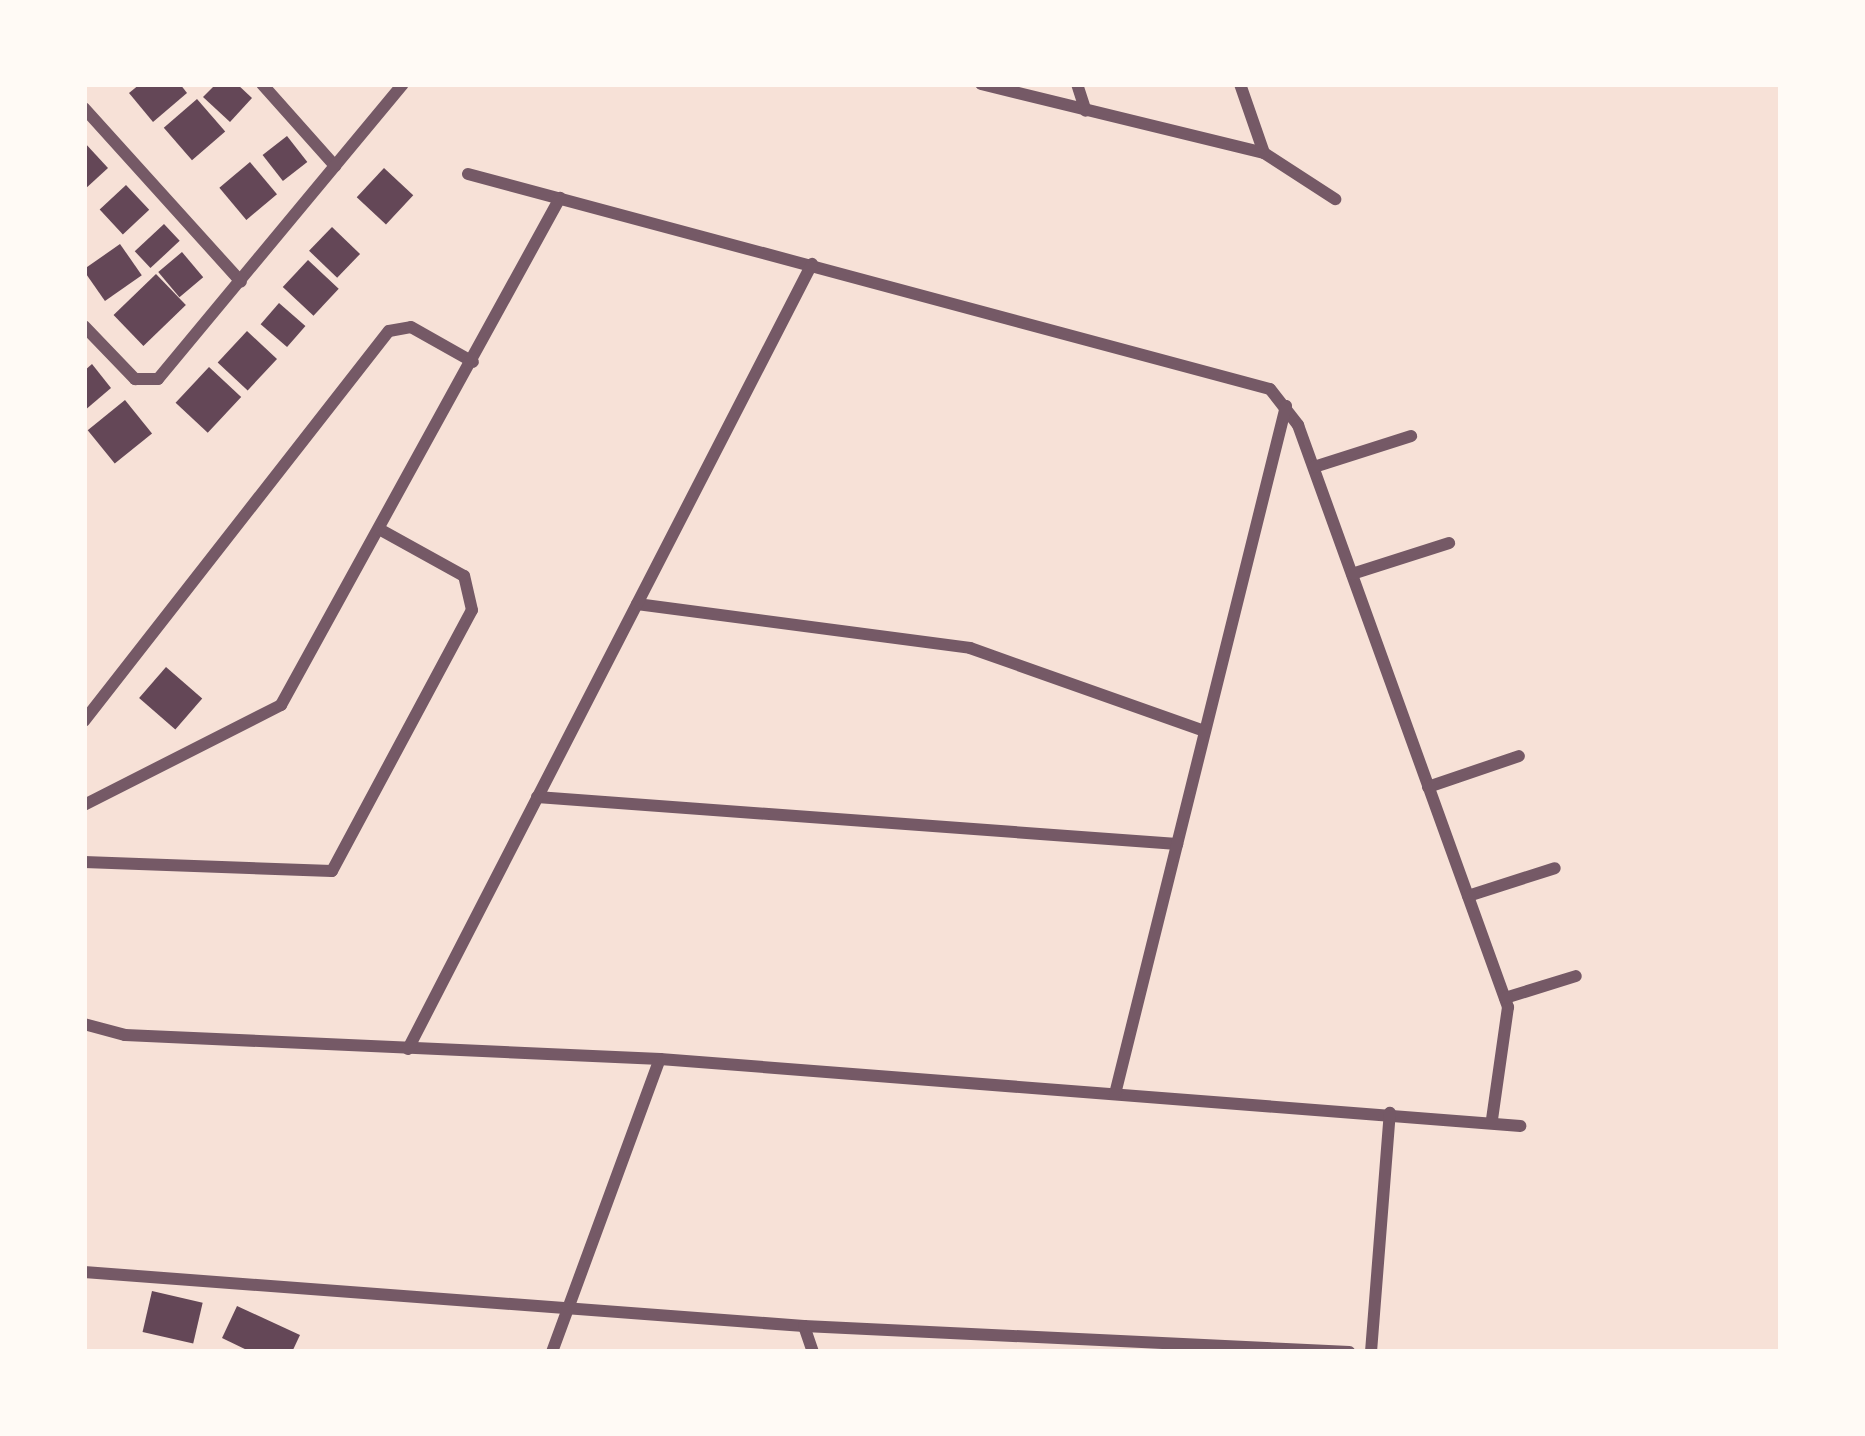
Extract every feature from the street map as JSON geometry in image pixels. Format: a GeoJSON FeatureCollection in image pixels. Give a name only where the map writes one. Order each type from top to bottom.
{"type":"FeatureCollection","features":[{"type":"Feature","properties":{"kind":"street"},"geometry":{"type":"LineString","coordinates":[[262,84],[334,166]]}},
{"type":"Feature","properties":{"kind":"street"},"geometry":{"type":"LineString","coordinates":[[84,326],[146,383],[158,379],[403,84]]}},
{"type":"Feature","properties":{"kind":"street"},"geometry":{"type":"LineString","coordinates":[[981,84],[1264,153],[1335,199]]}},
{"type":"Feature","properties":{"kind":"street"},"geometry":{"type":"LineString","coordinates":[[1077,84],[1086,110]]}},
{"type":"Feature","properties":{"kind":"street"},"geometry":{"type":"LineString","coordinates":[[1240,84],[1264,153]]}},
{"type":"Feature","properties":{"kind":"street"},"geometry":{"type":"LineString","coordinates":[[84,108],[241,282]]}},
{"type":"Feature","properties":{"kind":"street"},"geometry":{"type":"LineString","coordinates":[[467,174],[1250,378],[1286,406],[1313,467],[1505,998],[1492,1120]]}},
{"type":"Feature","properties":{"kind":"street"},"geometry":{"type":"LineString","coordinates":[[85,801],[281,705],[560,198]]}},
{"type":"Feature","properties":{"kind":"street"},"geometry":{"type":"LineString","coordinates":[[408,1049],[812,264]]}},
{"type":"Feature","properties":{"kind":"street"},"geometry":{"type":"LineString","coordinates":[[84,721],[389,331],[411,327],[473,362]]}},
{"type":"Feature","properties":{"kind":"street"},"geometry":{"type":"LineString","coordinates":[[1115,1094],[1286,406]]}},
{"type":"Feature","properties":{"kind":"street"},"geometry":{"type":"LineString","coordinates":[[1313,467],[1412,436]]}},
{"type":"Feature","properties":{"kind":"street"},"geometry":{"type":"LineString","coordinates":[[84,862],[332,871],[472,610],[464,576],[379,529]]}},
{"type":"Feature","properties":{"kind":"street"},"geometry":{"type":"LineString","coordinates":[[1352,574],[1449,543]]}},
{"type":"Feature","properties":{"kind":"street"},"geometry":{"type":"LineString","coordinates":[[637,604],[988,652],[1205,731]]}},
{"type":"Feature","properties":{"kind":"street"},"geometry":{"type":"LineString","coordinates":[[1428,787],[1519,756]]}},
{"type":"Feature","properties":{"kind":"street"},"geometry":{"type":"LineString","coordinates":[[538,797],[1177,844]]}},
{"type":"Feature","properties":{"kind":"street"},"geometry":{"type":"LineString","coordinates":[[1468,896],[1556,868]]}},
{"type":"Feature","properties":{"kind":"street"},"geometry":{"type":"LineString","coordinates":[[1505,998],[1576,976]]}},
{"type":"Feature","properties":{"kind":"street"},"geometry":{"type":"LineString","coordinates":[[84,1024],[125,1035],[660,1059],[1492,1120],[1520,1126]]}},
{"type":"Feature","properties":{"kind":"street"},"geometry":{"type":"LineString","coordinates":[[552,1352],[660,1059]]}},
{"type":"Feature","properties":{"kind":"street"},"geometry":{"type":"LineString","coordinates":[[1371,1352],[1390,1113]]}},
{"type":"Feature","properties":{"kind":"street"},"geometry":{"type":"LineString","coordinates":[[84,1272],[572,1305],[804,1327],[1349,1352]]}},
{"type":"Feature","properties":{"kind":"street"},"geometry":{"type":"LineString","coordinates":[[804,1327],[813,1352]]}},
{"type":"Feature","properties":{"kind":"building"},"geometry":{"type":"Polygon","coordinates":[[[140,84],[180,84],[187,93],[153,122],[129,93],[140,84]]]}},
{"type":"Feature","properties":{"kind":"building"},"geometry":{"type":"Polygon","coordinates":[[[216,84],[237,84],[252,98],[230,122],[203,97],[216,84]]]}},
{"type":"Feature","properties":{"kind":"building"},"geometry":{"type":"Polygon","coordinates":[[[197,99],[225,131],[192,160],[164,128],[197,99]]]}},
{"type":"Feature","properties":{"kind":"building"},"geometry":{"type":"Polygon","coordinates":[[[287,136],[307,162],[283,181],[263,155],[287,136]]]}},
{"type":"Feature","properties":{"kind":"building"},"geometry":{"type":"Polygon","coordinates":[[[84,142],[108,168],[84,190],[84,142]]]}},
{"type":"Feature","properties":{"kind":"building"},"geometry":{"type":"Polygon","coordinates":[[[250,162],[277,194],[246,220],[219,188],[250,162]]]}},
{"type":"Feature","properties":{"kind":"building"},"geometry":{"type":"Polygon","coordinates":[[[384,168],[413,195],[386,225],[357,197],[384,168]]]}},
{"type":"Feature","properties":{"kind":"building"},"geometry":{"type":"Polygon","coordinates":[[[126,185],[149,210],[123,234],[100,210],[126,185]]]}},
{"type":"Feature","properties":{"kind":"building"},"geometry":{"type":"Polygon","coordinates":[[[164,224],[180,241],[150,268],[135,251],[164,224]]]}},
{"type":"Feature","properties":{"kind":"building"},"geometry":{"type":"Polygon","coordinates":[[[332,227],[360,254],[337,278],[309,251],[332,227]]]}},
{"type":"Feature","properties":{"kind":"building"},"geometry":{"type":"Polygon","coordinates":[[[120,244],[142,275],[105,301],[84,269],[120,244]]]}},
{"type":"Feature","properties":{"kind":"building"},"geometry":{"type":"Polygon","coordinates":[[[182,252],[203,277],[179,297],[158,272],[182,252]]]}},
{"type":"Feature","properties":{"kind":"building"},"geometry":{"type":"Polygon","coordinates":[[[308,260],[339,289],[313,316],[283,287],[308,260]]]}},
{"type":"Feature","properties":{"kind":"building"},"geometry":{"type":"Polygon","coordinates":[[[156,274],[186,305],[143,346],[114,315],[156,274]]]}},
{"type":"Feature","properties":{"kind":"building"},"geometry":{"type":"Polygon","coordinates":[[[279,303],[305,326],[287,347],[261,324],[279,303]]]}},
{"type":"Feature","properties":{"kind":"building"},"geometry":{"type":"Polygon","coordinates":[[[247,331],[277,359],[248,390],[218,362],[247,331]]]}},
{"type":"Feature","properties":{"kind":"building"},"geometry":{"type":"Polygon","coordinates":[[[92,364],[111,388],[84,411],[84,371],[92,364]]]}},
{"type":"Feature","properties":{"kind":"building"},"geometry":{"type":"Polygon","coordinates":[[[209,367],[241,397],[208,433],[176,403],[209,367]]]}},
{"type":"Feature","properties":{"kind":"building"},"geometry":{"type":"Polygon","coordinates":[[[125,400],[152,433],[115,464],[88,430],[125,400]]]}},
{"type":"Feature","properties":{"kind":"building"},"geometry":{"type":"Polygon","coordinates":[[[166,667],[202,698],[175,729],[139,698],[166,667]]]}},
{"type":"Feature","properties":{"kind":"building"},"geometry":{"type":"Polygon","coordinates":[[[152,1291],[203,1303],[193,1344],[143,1332],[152,1291]]]}},
{"type":"Feature","properties":{"kind":"building"},"geometry":{"type":"Polygon","coordinates":[[[237,1306],[300,1335],[292,1352],[251,1352],[222,1338],[237,1306]]]}}]}
